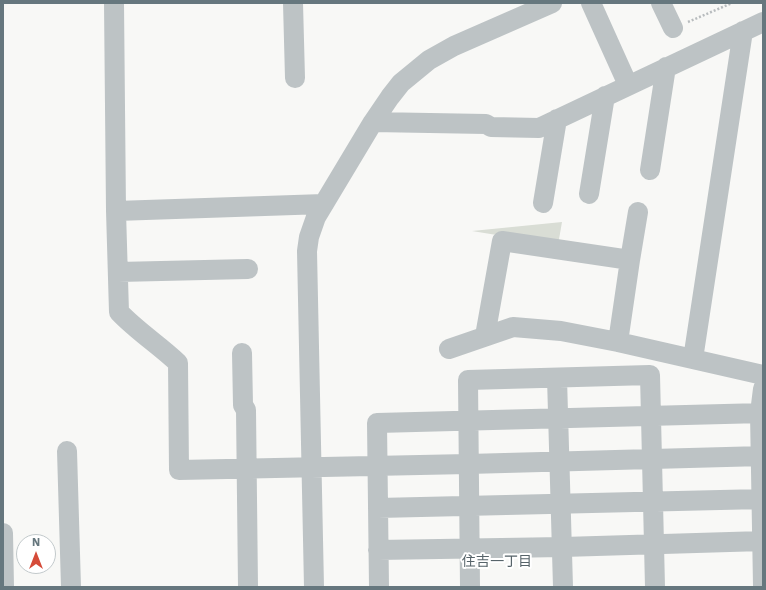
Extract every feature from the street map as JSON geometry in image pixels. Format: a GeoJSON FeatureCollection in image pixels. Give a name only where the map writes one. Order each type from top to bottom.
{"type":"FeatureCollection","features":[{"type":"Feature","properties":{"kind":"street"},"geometry":{"type":"LineString","coordinates":[[114,3],[116,211],[119,312],[131,325],[178,363],[180,470],[762,456]]}},
{"type":"Feature","properties":{"kind":"street"},"geometry":{"type":"LineString","coordinates":[[293,3],[295,78]]}},
{"type":"Feature","properties":{"kind":"street"},"geometry":{"type":"LineString","coordinates":[[314,587],[307,250],[309,237],[316,217],[373,122],[401,83],[429,60],[454,46],[552,3]]}},
{"type":"Feature","properties":{"kind":"street"},"geometry":{"type":"LineString","coordinates":[[591,3],[628,85]]}},
{"type":"Feature","properties":{"kind":"street"},"geometry":{"type":"LineString","coordinates":[[662,3],[673,28]]}},
{"type":"Feature","properties":{"kind":"street"},"geometry":{"type":"LineString","coordinates":[[373,122],[486,124],[491,126],[539,128],[763,22]]}},
{"type":"Feature","properties":{"kind":"street"},"geometry":{"type":"LineString","coordinates":[[693,359],[743,32]]}},
{"type":"Feature","properties":{"kind":"street"},"geometry":{"type":"LineString","coordinates":[[650,170],[666,67]]}},
{"type":"Feature","properties":{"kind":"street"},"geometry":{"type":"LineString","coordinates":[[589,194],[605,96]]}},
{"type":"Feature","properties":{"kind":"street"},"geometry":{"type":"LineString","coordinates":[[543,204],[557,119]]}},
{"type":"Feature","properties":{"kind":"street"},"geometry":{"type":"LineString","coordinates":[[116,211],[324,204]]}},
{"type":"Feature","properties":{"kind":"street"},"geometry":{"type":"LineString","coordinates":[[618,342],[638,212]]}},
{"type":"Feature","properties":{"kind":"street"},"geometry":{"type":"LineString","coordinates":[[485,336],[502,241],[630,260]]}},
{"type":"Feature","properties":{"kind":"street"},"geometry":{"type":"LineString","coordinates":[[118,272],[248,269]]}},
{"type":"Feature","properties":{"kind":"street"},"geometry":{"type":"LineString","coordinates":[[449,349],[513,327],[561,331],[618,342],[763,375]]}},
{"type":"Feature","properties":{"kind":"street"},"geometry":{"type":"LineString","coordinates":[[242,352],[243,406],[246,410],[248,587]]}},
{"type":"Feature","properties":{"kind":"street"},"geometry":{"type":"LineString","coordinates":[[470,587],[468,380],[650,375],[655,587]]}},
{"type":"Feature","properties":{"kind":"street"},"geometry":{"type":"LineString","coordinates":[[557,378],[564,587]]}},
{"type":"Feature","properties":{"kind":"street"},"geometry":{"type":"LineString","coordinates":[[763,389],[761,413],[763,586]]}},
{"type":"Feature","properties":{"kind":"street"},"geometry":{"type":"LineString","coordinates":[[379,587],[377,423],[761,413]]}},
{"type":"Feature","properties":{"kind":"street"},"geometry":{"type":"LineString","coordinates":[[67,451],[71,587]]}},
{"type":"Feature","properties":{"kind":"street"},"geometry":{"type":"LineString","coordinates":[[378,508],[762,499]]}},
{"type":"Feature","properties":{"kind":"street"},"geometry":{"type":"LineString","coordinates":[[3,533],[4,587]]}},
{"type":"Feature","properties":{"kind":"street"},"geometry":{"type":"LineString","coordinates":[[378,550],[563,547],[763,541]]}},
{"type":"Feature","properties":{"kind":"path"},"geometry":{"type":"LineString","coordinates":[[673,28],[732,3]]}},
{"type":"Feature","properties":{"kind":"shaded area"},"geometry":{"type":"Polygon","coordinates":[[[562,222],[558,245],[472,231],[562,222]]]}},
{"type":"Feature","properties":{"kind":"district","name":"住吉一丁目"},"geometry":{"type":"Point","coordinates":[497,562]}}]}
